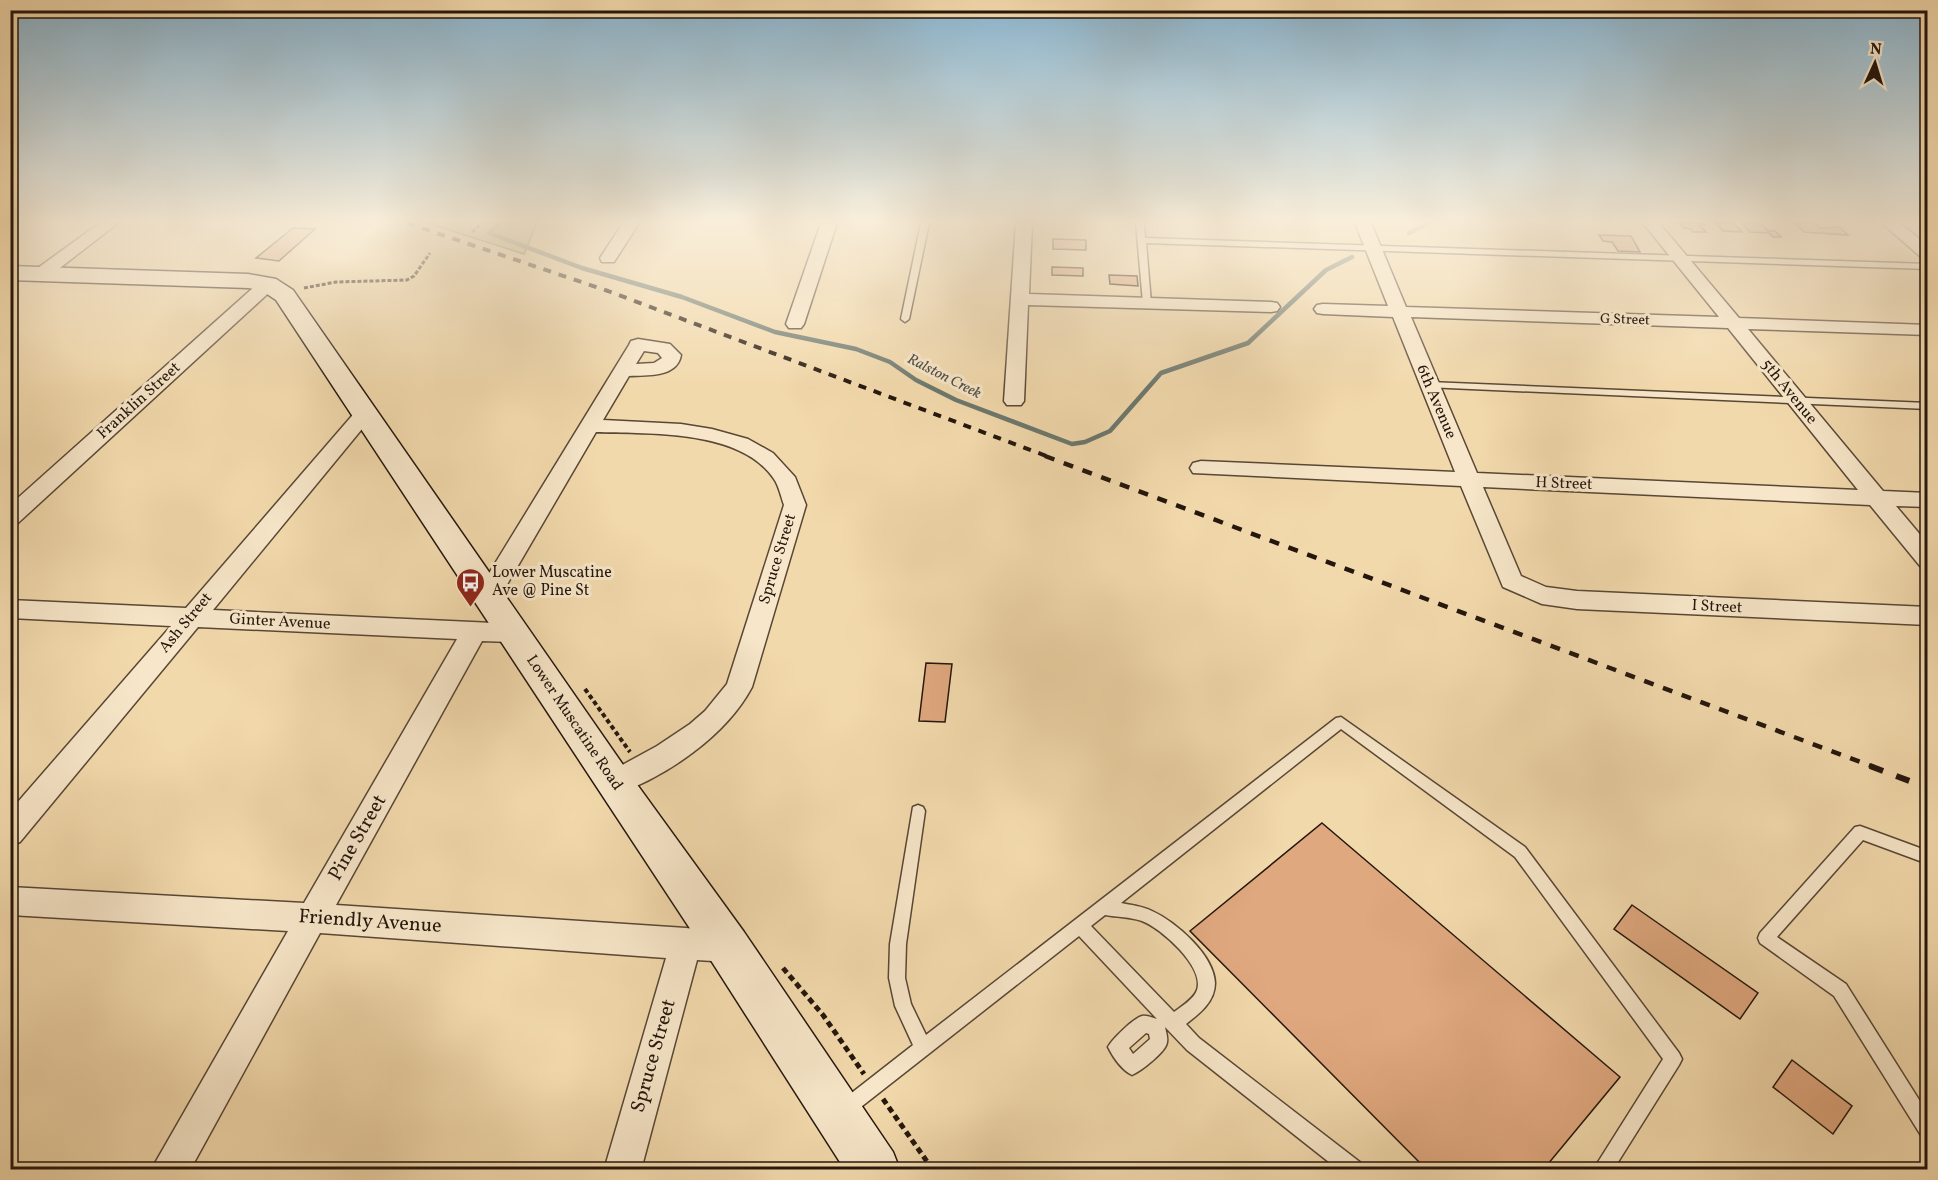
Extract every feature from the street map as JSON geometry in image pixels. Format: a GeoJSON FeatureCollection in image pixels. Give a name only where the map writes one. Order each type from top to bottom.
{"type":"FeatureCollection","features":[{"type":"Feature","properties":{"kind":"main road"},"geometry":{"type":"LineString","coordinates":[[161,278],[248,281],[283,287]]}},
{"type":"Feature","properties":{"kind":"main road","name":"Lower Muscatine Road"},"geometry":{"type":"LineString","coordinates":[[283,287],[279,290],[295,306],[364,414],[514,633],[628,776],[728,947],[875,1170]]}},
{"type":"Feature","properties":{"kind":"street"},"geometry":{"type":"LineString","coordinates":[[795,324],[810,278]]}},
{"type":"Feature","properties":{"kind":"street"},"geometry":{"type":"LineString","coordinates":[[1014,401],[1021,278]]}},
{"type":"Feature","properties":{"kind":"street","name":"6th Avenue"},"geometry":{"type":"LineString","coordinates":[[1385,278],[1511,581]]}},
{"type":"Feature","properties":{"kind":"street","name":"5th Avenue"},"geometry":{"type":"LineString","coordinates":[[1696,278],[1928,560]]}},
{"type":"Feature","properties":{"kind":"street","name":"Franklin Street"},"geometry":{"type":"LineString","coordinates":[[10,518],[283,287]]}},
{"type":"Feature","properties":{"kind":"street"},"geometry":{"type":"LineString","coordinates":[[1020,299],[1271,307]]}},
{"type":"Feature","properties":{"kind":"street","name":"G Street"},"geometry":{"type":"LineString","coordinates":[[1323,309],[1928,330]]}},
{"type":"Feature","properties":{"kind":"street"},"geometry":{"type":"LineString","coordinates":[[489,594],[624,370]]}},
{"type":"Feature","properties":{"kind":"street","name":"Ash Street"},"geometry":{"type":"LineString","coordinates":[[10,833],[364,414]]}},
{"type":"Feature","properties":{"kind":"street","name":"Spruce Street"},"geometry":{"type":"LineString","coordinates":[[591,426],[704,433],[736,441],[755,449],[778,467],[793,494],[795,506],[739,687],[732,700],[712,723],[697,735],[628,776]]}},
{"type":"Feature","properties":{"kind":"street","name":"H Street"},"geometry":{"type":"LineString","coordinates":[[1201,468],[1928,500]]}},
{"type":"Feature","properties":{"kind":"street","name":"I Street"},"geometry":{"type":"LineString","coordinates":[[1511,581],[1542,595],[1577,600],[1928,616]]}},
{"type":"Feature","properties":{"kind":"street","name":"Ginter Avenue"},"geometry":{"type":"LineString","coordinates":[[10,609],[514,633]]}},
{"type":"Feature","properties":{"kind":"street","name":"Pine Street"},"geometry":{"type":"LineString","coordinates":[[169,1170],[475,631]]}},
{"type":"Feature","properties":{"kind":"street","name":"Friendly Avenue"},"geometry":{"type":"LineString","coordinates":[[10,901],[312,918],[728,947]]}},
{"type":"Feature","properties":{"kind":"street","name":"Spruce Street"},"geometry":{"type":"LineString","coordinates":[[622,1170],[686,943]]}},
{"type":"Feature","properties":{"kind":"lane"},"geometry":{"type":"LineString","coordinates":[[905,319],[914,278]]}},
{"type":"Feature","properties":{"kind":"lane"},"geometry":{"type":"LineString","coordinates":[[1145,278],[1147,303]]}},
{"type":"Feature","properties":{"kind":"lane"},"geometry":{"type":"LineString","coordinates":[[1429,385],[1928,406]]}},
{"type":"Feature","properties":{"kind":"lane"},"geometry":{"type":"LineString","coordinates":[[838,1114],[1341,722],[1520,852],[1673,1059],[1602,1170]]}},
{"type":"Feature","properties":{"kind":"lane"},"geometry":{"type":"LineString","coordinates":[[918,811],[898,944],[897,978],[903,1006],[924,1048]]}},
{"type":"Feature","properties":{"kind":"lane"},"geometry":{"type":"LineString","coordinates":[[1928,858],[1860,832],[1766,938],[1840,990],[1928,1131]]}},
{"type":"Feature","properties":{"kind":"lane"},"geometry":{"type":"LineString","coordinates":[[1103,908],[1145,915],[1165,926],[1200,961],[1206,972],[1207,986],[1204,995],[1166,1022],[1144,1024],[1117,1047],[1132,1066],[1159,1043],[1166,1022]]}},
{"type":"Feature","properties":{"kind":"lane"},"geometry":{"type":"LineString","coordinates":[[1080,926],[1166,1022],[1354,1170]]}},
{"type":"Feature","properties":{"kind":"path"},"geometry":{"type":"LineString","coordinates":[[304,289],[336,282],[410,278]]}},
{"type":"Feature","properties":{"kind":"path"},"geometry":{"type":"LineString","coordinates":[[283,287],[303,287],[310,298]]}},
{"type":"Feature","properties":{"kind":"path"},"geometry":{"type":"LineString","coordinates":[[582,684],[628,776]]}},
{"type":"Feature","properties":{"kind":"path"},"geometry":{"type":"LineString","coordinates":[[782,967],[823,1015],[933,1170]]}},
{"type":"Feature","properties":{"kind":"building"},"geometry":{"type":"Polygon","coordinates":[[[1109,278],[1137,278],[1138,286],[1110,284],[1109,278]]]}},
{"type":"Feature","properties":{"kind":"building"},"geometry":{"type":"Polygon","coordinates":[[[926,663],[952,664],[945,722],[919,721],[926,663]]]}},
{"type":"Feature","properties":{"kind":"building"},"geometry":{"type":"Polygon","coordinates":[[[1322,823],[1620,1077],[1543,1170],[1427,1170],[1190,931],[1322,823]]]}},
{"type":"Feature","properties":{"kind":"building"},"geometry":{"type":"Polygon","coordinates":[[[1632,905],[1758,993],[1740,1019],[1614,929],[1632,905]]]}},
{"type":"Feature","properties":{"kind":"building"},"geometry":{"type":"Polygon","coordinates":[[[1792,1060],[1852,1106],[1833,1134],[1773,1087],[1792,1060]]]}},
{"type":"Feature","properties":{"kind":"waterway","name":"Ralston Creek"},"geometry":{"type":"LineString","coordinates":[[617,278],[682,297],[775,332],[856,349],[890,362],[916,380],[956,400],[1072,444],[1085,442],[1110,431],[1161,373],[1248,343],[1317,278]]}},
{"type":"Feature","properties":{"kind":"railway"},"geometry":{"type":"LineString","coordinates":[[570,278],[1049,457]]}},
{"type":"Feature","properties":{"kind":"railway"},"geometry":{"type":"LineString","coordinates":[[1045,456],[1874,767]]}},
{"type":"Feature","properties":{"kind":"railway"},"geometry":{"type":"LineString","coordinates":[[1870,766],[1928,788]]}},
{"type":"Feature","properties":{"kind":"place","name":"Lower Muscatine Ave @ Pine St"},"geometry":{"type":"Point","coordinates":[471,608]}}]}
